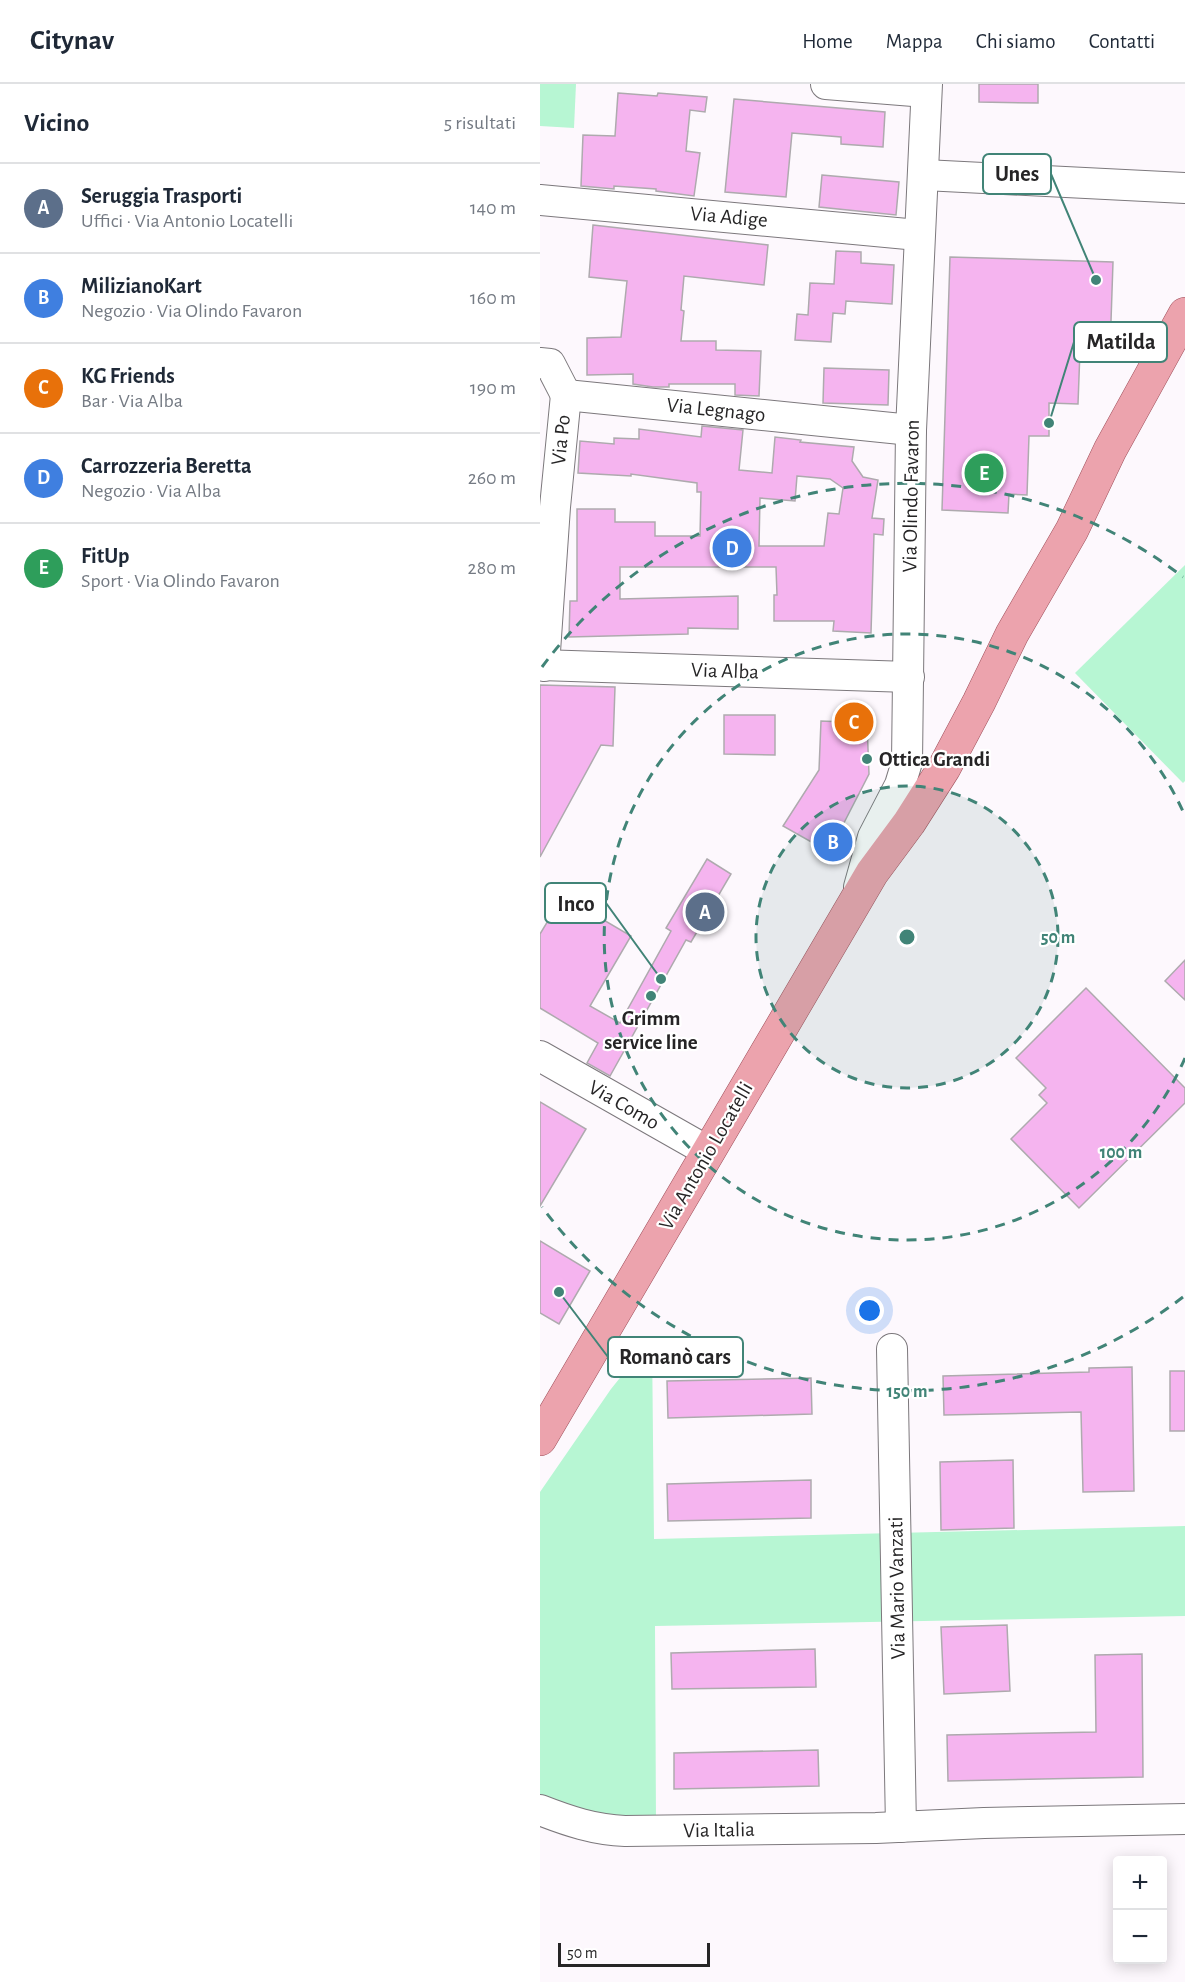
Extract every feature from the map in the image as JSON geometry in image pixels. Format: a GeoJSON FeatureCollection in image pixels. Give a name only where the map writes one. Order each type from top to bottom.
{"type":"FeatureCollection","features":[{"type":"Feature","properties":{"kind":"main road","name":"Via Antonio Locatelli"},"geometry":{"type":"LineString","coordinates":[[540,1439],[864,886],[909,823],[944,768],[1012,634],[1072,530],[1110,450],[1185,314]]}},
{"type":"Feature","properties":{"kind":"main road","name":"Via Antonio Locatelli"},"geometry":{"type":"LineString","coordinates":[[1072,530],[1124,460],[1185,361]]}},
{"type":"Feature","properties":{"kind":"street"},"geometry":{"type":"LineString","coordinates":[[826,84],[927,88]]}},
{"type":"Feature","properties":{"kind":"street","name":"Via Olindo Favaron"},"geometry":{"type":"LineString","coordinates":[[864,886],[873,837],[900,785],[907,762],[911,430],[918,235],[924,175],[927,88]]}},
{"type":"Feature","properties":{"kind":"street"},"geometry":{"type":"LineString","coordinates":[[924,175],[1185,188]]}},
{"type":"Feature","properties":{"kind":"street","name":"Via Adige"},"geometry":{"type":"LineString","coordinates":[[540,200],[918,235]]}},
{"type":"Feature","properties":{"kind":"street"},"geometry":{"type":"LineString","coordinates":[[540,363],[550,364],[566,395]]}},
{"type":"Feature","properties":{"kind":"street","name":"Via Legnago"},"geometry":{"type":"LineString","coordinates":[[566,395],[911,430]]}},
{"type":"Feature","properties":{"kind":"street","name":"Via Po"},"geometry":{"type":"LineString","coordinates":[[542,665],[566,395]]}},
{"type":"Feature","properties":{"kind":"street","name":"Via Alba"},"geometry":{"type":"LineString","coordinates":[[542,665],[909,676]]}},
{"type":"Feature","properties":{"kind":"street","name":"Via Como"},"geometry":{"type":"LineString","coordinates":[[540,1056],[709,1152]]}},
{"type":"Feature","properties":{"kind":"street","name":"Via Mario Vanzati"},"geometry":{"type":"LineString","coordinates":[[892,1349],[901,1827]]}},
{"type":"Feature","properties":{"kind":"street","name":"Via Italia"},"geometry":{"type":"LineString","coordinates":[[540,1810],[573,1822],[608,1830],[901,1827],[1185,1819]]}},
{"type":"Feature","properties":{"kind":"street","name":"Via Italia"},"geometry":{"type":"LineString","coordinates":[[901,1827],[912,1833],[965,1832],[984,1835]]}},
{"type":"Feature","properties":{"kind":"street","name":"Via Italia"},"geometry":{"type":"LineString","coordinates":[[802,1844],[828,1837],[877,1836],[895,1832],[901,1827]]}},
{"type":"Feature","properties":{"kind":"street","name":"Via Italia"},"geometry":{"type":"LineString","coordinates":[[540,1831],[605,1847],[616,1847],[802,1844],[901,1841],[984,1835],[1185,1831]]}},
{"type":"Feature","properties":{"kind":"green space"},"geometry":{"type":"Polygon","coordinates":[[[540,84],[576,84],[574,128],[540,126],[540,84]]]}},
{"type":"Feature","properties":{"kind":"green space"},"geometry":{"type":"Polygon","coordinates":[[[1185,565],[1185,781],[1183,783],[1075,673],[1185,565]]]}},
{"type":"Feature","properties":{"kind":"green space"},"geometry":{"type":"Polygon","coordinates":[[[652,1338],[654,1539],[1185,1526],[1185,1616],[655,1626],[656,1823],[581,1816],[540,1794],[540,1492],[611,1389],[652,1338]]]}},
{"type":"Feature","properties":{"kind":"building"},"geometry":{"type":"Polygon","coordinates":[[[979,84],[1038,84],[1038,103],[979,102],[979,84]]]}},
{"type":"Feature","properties":{"kind":"building"},"geometry":{"type":"Polygon","coordinates":[[[618,93],[707,97],[705,112],[690,110],[686,151],[700,153],[694,196],[656,191],[656,189],[581,186],[583,135],[615,136],[618,93]]]}},
{"type":"Feature","properties":{"kind":"building"},"geometry":{"type":"Polygon","coordinates":[[[734,99],[885,112],[883,147],[841,144],[841,137],[792,133],[786,197],[725,192],[734,99]]]}},
{"type":"Feature","properties":{"kind":"building"},"geometry":{"type":"Polygon","coordinates":[[[822,175],[899,182],[896,215],[819,207],[822,175]]]}},
{"type":"Feature","properties":{"kind":"building"},"geometry":{"type":"Polygon","coordinates":[[[593,225],[768,245],[764,285],[684,276],[681,310],[684,311],[681,341],[716,341],[716,350],[761,351],[759,396],[735,395],[735,384],[669,384],[669,387],[653,387],[633,384],[633,374],[587,375],[587,338],[621,337],[627,281],[589,277],[593,225]]]}},
{"type":"Feature","properties":{"kind":"building"},"geometry":{"type":"Polygon","coordinates":[[[836,251],[861,252],[861,263],[894,265],[892,304],[846,301],[845,314],[833,313],[831,342],[795,340],[797,314],[808,315],[810,283],[834,284],[836,251]]]}},
{"type":"Feature","properties":{"kind":"building"},"geometry":{"type":"Polygon","coordinates":[[[950,257],[1113,262],[1110,351],[1080,350],[1078,404],[1049,403],[1049,436],[1029,436],[1027,495],[1009,494],[1008,513],[942,510],[950,257]]]}},
{"type":"Feature","properties":{"kind":"building"},"geometry":{"type":"Polygon","coordinates":[[[824,368],[889,370],[888,405],[823,403],[824,368]]]}},
{"type":"Feature","properties":{"kind":"building"},"geometry":{"type":"Polygon","coordinates":[[[702,426],[743,430],[739,470],[772,473],[775,437],[801,440],[800,442],[854,447],[852,461],[863,477],[878,480],[872,518],[884,519],[883,535],[874,534],[871,633],[833,631],[834,621],[774,621],[774,595],[777,595],[776,567],[620,567],[620,599],[738,596],[738,629],[688,628],[688,634],[569,637],[570,601],[577,601],[577,509],[615,509],[615,522],[655,522],[655,536],[700,536],[701,492],[697,492],[697,483],[631,474],[631,476],[578,473],[580,441],[614,444],[614,438],[639,439],[639,429],[701,437],[702,426]],[[797,476],[795,501],[760,498],[759,546],[824,546],[828,513],[839,514],[843,488],[830,479],[797,476]]]}},
{"type":"Feature","properties":{"kind":"building"},"geometry":{"type":"Polygon","coordinates":[[[540,685],[615,687],[613,746],[601,745],[540,857],[540,685]]]}},
{"type":"Feature","properties":{"kind":"building"},"geometry":{"type":"Polygon","coordinates":[[[724,715],[775,715],[775,755],[724,754],[724,715]]]}},
{"type":"Feature","properties":{"kind":"building"},"geometry":{"type":"Polygon","coordinates":[[[821,721],[867,723],[869,774],[829,852],[783,826],[819,770],[821,721]]]}},
{"type":"Feature","properties":{"kind":"building"},"geometry":{"type":"Polygon","coordinates":[[[707,859],[731,874],[691,942],[686,940],[610,1076],[587,1063],[598,1043],[540,1008],[540,934],[563,896],[631,936],[590,1006],[620,1023],[671,931],[666,928],[707,859]]]}},
{"type":"Feature","properties":{"kind":"building"},"geometry":{"type":"Polygon","coordinates":[[[1185,960],[1185,1000],[1165,981],[1185,960]]]}},
{"type":"Feature","properties":{"kind":"building"},"geometry":{"type":"Polygon","coordinates":[[[1086,988],[1185,1088],[1185,1103],[1079,1208],[1011,1139],[1047,1103],[1039,1095],[1046,1088],[1016,1058],[1086,988]]]}},
{"type":"Feature","properties":{"kind":"building"},"geometry":{"type":"Polygon","coordinates":[[[540,1102],[586,1129],[540,1206],[540,1102]]]}},
{"type":"Feature","properties":{"kind":"building"},"geometry":{"type":"Polygon","coordinates":[[[540,1241],[590,1271],[559,1324],[540,1313],[540,1241]]]}},
{"type":"Feature","properties":{"kind":"building"},"geometry":{"type":"Polygon","coordinates":[[[1132,1367],[1134,1491],[1083,1492],[1081,1412],[944,1415],[943,1376],[1089,1372],[1089,1368],[1132,1367]]]}},
{"type":"Feature","properties":{"kind":"building"},"geometry":{"type":"Polygon","coordinates":[[[1170,1371],[1185,1371],[1185,1431],[1170,1431],[1170,1371]]]}},
{"type":"Feature","properties":{"kind":"building"},"geometry":{"type":"Polygon","coordinates":[[[811,1378],[812,1414],[668,1418],[667,1381],[811,1378]]]}},
{"type":"Feature","properties":{"kind":"building"},"geometry":{"type":"Polygon","coordinates":[[[1013,1460],[1014,1528],[941,1530],[940,1462],[1013,1460]]]}},
{"type":"Feature","properties":{"kind":"building"},"geometry":{"type":"Polygon","coordinates":[[[811,1480],[811,1518],[668,1521],[667,1484],[811,1480]]]}},
{"type":"Feature","properties":{"kind":"building"},"geometry":{"type":"Polygon","coordinates":[[[1007,1625],[1010,1691],[944,1694],[941,1627],[1007,1625]]]}},
{"type":"Feature","properties":{"kind":"building"},"geometry":{"type":"Polygon","coordinates":[[[815,1649],[816,1687],[672,1689],[671,1653],[815,1649]]]}},
{"type":"Feature","properties":{"kind":"building"},"geometry":{"type":"Polygon","coordinates":[[[1142,1654],[1143,1777],[948,1781],[947,1735],[1096,1732],[1095,1655],[1142,1654]]]}},
{"type":"Feature","properties":{"kind":"building"},"geometry":{"type":"Polygon","coordinates":[[[818,1750],[819,1786],[674,1789],[674,1753],[818,1750]]]}},
{"type":"Feature","properties":{"kind":"place","name":"Unes"},"geometry":{"type":"Point","coordinates":[1096,280]}},
{"type":"Feature","properties":{"kind":"place","name":"Matilda"},"geometry":{"type":"Point","coordinates":[1049,423]}},
{"type":"Feature","properties":{"kind":"place","name":"FitUp"},"geometry":{"type":"Point","coordinates":[984,473]}},
{"type":"Feature","properties":{"kind":"place","name":"Carrozzeria Beretta"},"geometry":{"type":"Point","coordinates":[732,548]}},
{"type":"Feature","properties":{"kind":"place","name":"KG Friends"},"geometry":{"type":"Point","coordinates":[854,722]}},
{"type":"Feature","properties":{"kind":"place","name":"Ottica Grandi"},"geometry":{"type":"Point","coordinates":[867,759]}},
{"type":"Feature","properties":{"kind":"place","name":"MilizianoKart"},"geometry":{"type":"Point","coordinates":[833,842]}},
{"type":"Feature","properties":{"kind":"place","name":"Seruggia Trasporti"},"geometry":{"type":"Point","coordinates":[705,912]}},
{"type":"Feature","properties":{"kind":"place","name":"Inco"},"geometry":{"type":"Point","coordinates":[661,979]}},
{"type":"Feature","properties":{"kind":"place","name":"Grimm service line"},"geometry":{"type":"Point","coordinates":[651,996]}},
{"type":"Feature","properties":{"kind":"place","name":"Romanò cars"},"geometry":{"type":"Point","coordinates":[559,1292]}}]}
